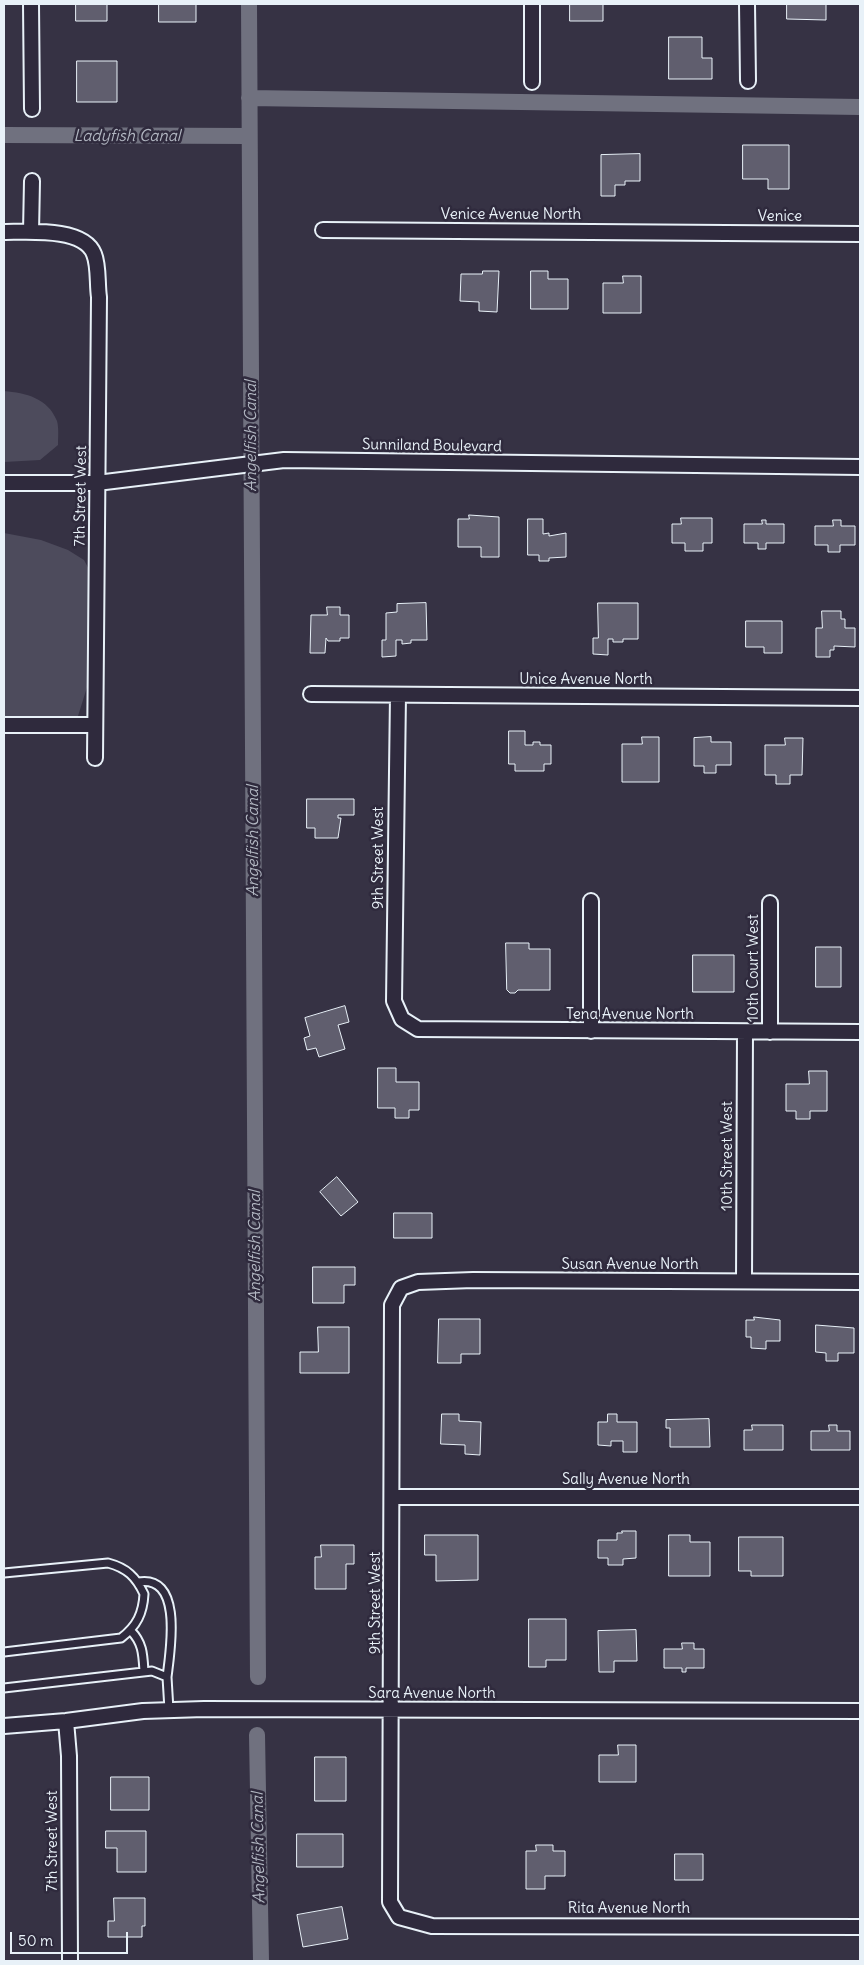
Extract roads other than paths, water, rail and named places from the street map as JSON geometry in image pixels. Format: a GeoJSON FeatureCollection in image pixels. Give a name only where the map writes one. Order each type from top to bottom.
{"type":"FeatureCollection","features":[{"type":"Feature","properties":{"kind":"street"},"geometry":{"type":"LineString","coordinates":[[31,4],[32,109]]}},
{"type":"Feature","properties":{"kind":"street"},"geometry":{"type":"LineString","coordinates":[[532,4],[532,82]]}},
{"type":"Feature","properties":{"kind":"street"},"geometry":{"type":"LineString","coordinates":[[747,4],[748,81]]}},
{"type":"Feature","properties":{"kind":"street"},"geometry":{"type":"LineString","coordinates":[[4,232],[31,232],[32,181]]}},
{"type":"Feature","properties":{"kind":"street","name":"Venice Avenue North"},"geometry":{"type":"LineString","coordinates":[[323,230],[699,232]]}},
{"type":"Feature","properties":{"kind":"street","name":"7th Street West"},"geometry":{"type":"LineString","coordinates":[[31,232],[51,233],[82,239],[94,254],[99,297],[95,758]]}},
{"type":"Feature","properties":{"kind":"street","name":"Venice"},"geometry":{"type":"LineString","coordinates":[[699,232],[860,234]]}},
{"type":"Feature","properties":{"kind":"street","name":"Sunniland Boulevard"},"geometry":{"type":"LineString","coordinates":[[4,483],[97,483],[284,460],[860,467]]}},
{"type":"Feature","properties":{"kind":"street","name":"Unice Avenue North"},"geometry":{"type":"LineString","coordinates":[[311,694],[860,698]]}},
{"type":"Feature","properties":{"kind":"street","name":"9th Street West"},"geometry":{"type":"LineString","coordinates":[[398,695],[394,1001],[402,1019]]}},
{"type":"Feature","properties":{"kind":"street"},"geometry":{"type":"LineString","coordinates":[[4,725],[94,725]]}},
{"type":"Feature","properties":{"kind":"street"},"geometry":{"type":"LineString","coordinates":[[591,901],[591,1031]]}},
{"type":"Feature","properties":{"kind":"street","name":"10th Court West"},"geometry":{"type":"LineString","coordinates":[[770,903],[770,1032]]}},
{"type":"Feature","properties":{"kind":"street","name":"Tena Avenue North"},"geometry":{"type":"LineString","coordinates":[[402,1019],[418,1030],[860,1032]]}},
{"type":"Feature","properties":{"kind":"street","name":"10th Street West"},"geometry":{"type":"LineString","coordinates":[[744,1280],[745,1032]]}},
{"type":"Feature","properties":{"kind":"street","name":"Susan Avenue North"},"geometry":{"type":"LineString","coordinates":[[402,1288],[418,1282],[473,1280],[860,1282]]}},
{"type":"Feature","properties":{"kind":"street","name":"9th Street West"},"geometry":{"type":"LineString","coordinates":[[399,1917],[390,1902],[392,1305],[402,1288]]}},
{"type":"Feature","properties":{"kind":"street","name":"Sally Avenue North"},"geometry":{"type":"LineString","coordinates":[[392,1496],[860,1497]]}},
{"type":"Feature","properties":{"kind":"street","name":"Sara Avenue North"},"geometry":{"type":"LineString","coordinates":[[4,1726],[169,1710],[860,1711]]}},
{"type":"Feature","properties":{"kind":"street","name":"7th Street West"},"geometry":{"type":"LineString","coordinates":[[66,1721],[69,1756],[70,1961]]}},
{"type":"Feature","properties":{"kind":"street","name":"Rita Avenue North"},"geometry":{"type":"LineString","coordinates":[[399,1917],[432,1926],[860,1927]]}},
{"type":"Feature","properties":{"kind":"lane"},"geometry":{"type":"LineString","coordinates":[[4,1573],[108,1563],[120,1566],[138,1582],[144,1594],[144,1605],[140,1619],[131,1631],[121,1638],[4,1652]]}},
{"type":"Feature","properties":{"kind":"lane"},"geometry":{"type":"LineString","coordinates":[[138,1582],[151,1583],[161,1589],[169,1600],[171,1619],[167,1677],[169,1710]]}},
{"type":"Feature","properties":{"kind":"lane"},"geometry":{"type":"LineString","coordinates":[[131,1631],[141,1645],[144,1672]]}},
{"type":"Feature","properties":{"kind":"lane"},"geometry":{"type":"LineString","coordinates":[[4,1688],[152,1671],[167,1677]]}},
{"type":"Feature","properties":{"kind":"waterway","name":"Angelfish Canal"},"geometry":{"type":"LineString","coordinates":[[249,4],[258,1677]]}},
{"type":"Feature","properties":{"kind":"waterway"},"geometry":{"type":"LineString","coordinates":[[249,98],[860,107]]}},
{"type":"Feature","properties":{"kind":"waterway","name":"Ladyfish Canal"},"geometry":{"type":"LineString","coordinates":[[4,135],[249,136]]}},
{"type":"Feature","properties":{"kind":"waterway","name":"Angelfish Canal"},"geometry":{"type":"LineString","coordinates":[[257,1735],[261,1961]]}}]}
